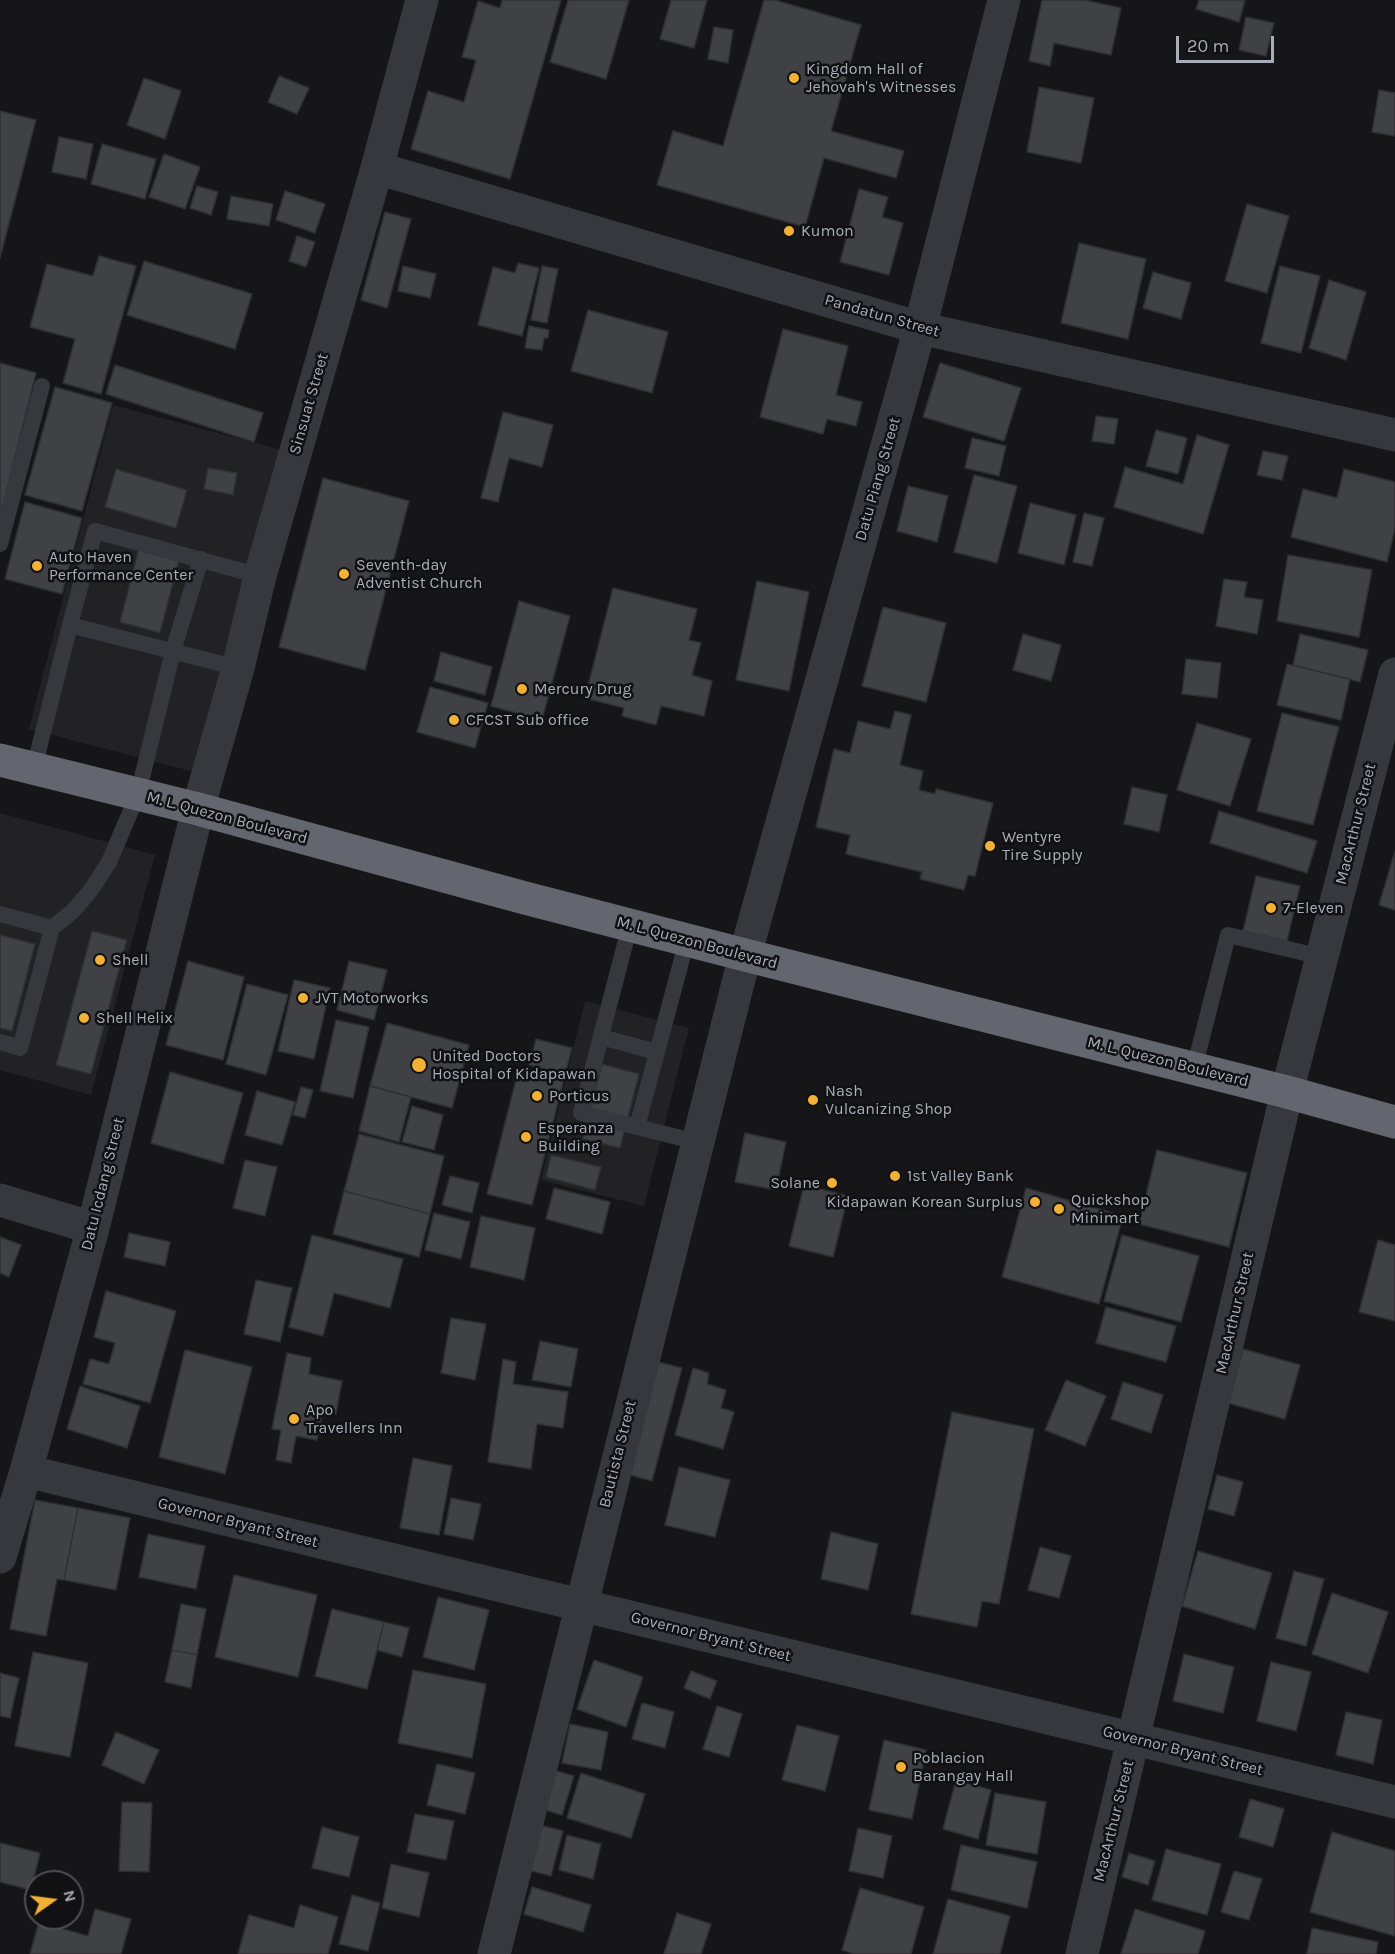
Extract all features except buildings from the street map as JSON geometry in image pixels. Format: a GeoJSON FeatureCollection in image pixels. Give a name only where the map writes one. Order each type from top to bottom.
{"type":"FeatureCollection","features":[{"type":"Feature","properties":{"kind":"highway","name":"M. L. Quezon Boulevard"},"geometry":{"type":"LineString","coordinates":[[0,760],[198,809],[687,940],[1287,1092],[1395,1122]]}},
{"type":"Feature","properties":{"kind":"street","name":"Sinsuat Street"},"geometry":{"type":"LineString","coordinates":[[198,809],[238,668],[260,576],[377,168],[422,0]]}},
{"type":"Feature","properties":{"kind":"street","name":"Datu Piang Street"},"geometry":{"type":"LineString","coordinates":[[745,955],[920,328],[1004,0]]}},
{"type":"Feature","properties":{"kind":"street","name":"Pandatun Street"},"geometry":{"type":"LineString","coordinates":[[377,168],[920,328],[1395,435]]}},
{"type":"Feature","properties":{"kind":"street","name":"MacArthur Street"},"geometry":{"type":"LineString","coordinates":[[1082,1954],[1287,1092],[1395,674]]}},
{"type":"Feature","properties":{"kind":"street","name":"Datu Icdang Street"},"geometry":{"type":"LineString","coordinates":[[0,1557],[26,1472],[93,1228],[198,809]]}},
{"type":"Feature","properties":{"kind":"street","name":"Bautista Street"},"geometry":{"type":"LineString","coordinates":[[494,1954],[745,955]]}},
{"type":"Feature","properties":{"kind":"street"},"geometry":{"type":"LineString","coordinates":[[0,1200],[93,1228]]}},
{"type":"Feature","properties":{"kind":"street","name":"Governor Bryant Street"},"geometry":{"type":"LineString","coordinates":[[26,1472],[1395,1802]]}},
{"type":"Feature","properties":{"kind":"lane"},"geometry":{"type":"LineString","coordinates":[[0,544],[42,386]]}},
{"type":"Feature","properties":{"kind":"lane"},"geometry":{"type":"LineString","coordinates":[[34,768],[94,531],[260,576]]}},
{"type":"Feature","properties":{"kind":"lane"},"geometry":{"type":"LineString","coordinates":[[0,1042],[20,1048],[52,928],[73,911],[91,890],[109,862],[138,794],[173,651],[201,559]]}},
{"type":"Feature","properties":{"kind":"lane"},"geometry":{"type":"LineString","coordinates":[[70,626],[238,668]]}},
{"type":"Feature","properties":{"kind":"lane"},"geometry":{"type":"LineString","coordinates":[[0,914],[52,928]]}},
{"type":"Feature","properties":{"kind":"lane"},"geometry":{"type":"LineString","coordinates":[[630,925],[581,1113],[697,1142]]}},
{"type":"Feature","properties":{"kind":"lane"},"geometry":{"type":"LineString","coordinates":[[1194,1069],[1228,935],[1322,957]]}},
{"type":"Feature","properties":{"kind":"lane"},"geometry":{"type":"LineString","coordinates":[[637,1127],[687,940]]}},
{"type":"Feature","properties":{"kind":"lane"},"geometry":{"type":"LineString","coordinates":[[601,1037],[657,1052]]}},
{"type":"Feature","properties":{"kind":"shaded area"},"geometry":{"type":"Polygon","coordinates":[[[113,405],[286,451],[202,774],[29,729],[113,405]]]}},
{"type":"Feature","properties":{"kind":"shaded area"},"geometry":{"type":"Polygon","coordinates":[[[0,813],[155,855],[91,1095],[0,1070],[0,813]]]}},
{"type":"Feature","properties":{"kind":"shaded area"},"geometry":{"type":"Polygon","coordinates":[[[585,1001],[689,1028],[644,1206],[541,1180],[585,1001]]]}},
{"type":"Feature","properties":{"kind":"place","name":"Kingdom Hall of Jehovah's Witnesses"},"geometry":{"type":"Point","coordinates":[794,78]}},
{"type":"Feature","properties":{"kind":"place","name":"Kumon"},"geometry":{"type":"Point","coordinates":[789,231]}},
{"type":"Feature","properties":{"kind":"place","name":"Auto Haven Performance Center"},"geometry":{"type":"Point","coordinates":[37,566]}},
{"type":"Feature","properties":{"kind":"place","name":"Seventh-day Adventist Church"},"geometry":{"type":"Point","coordinates":[344,574]}},
{"type":"Feature","properties":{"kind":"place","name":"Mercury Drug"},"geometry":{"type":"Point","coordinates":[522,689]}},
{"type":"Feature","properties":{"kind":"place","name":"CFCST Sub office"},"geometry":{"type":"Point","coordinates":[454,720]}},
{"type":"Feature","properties":{"kind":"place","name":"Wentyre Tire Supply"},"geometry":{"type":"Point","coordinates":[990,846]}},
{"type":"Feature","properties":{"kind":"place","name":"7-Eleven"},"geometry":{"type":"Point","coordinates":[1271,908]}},
{"type":"Feature","properties":{"kind":"place","name":"Shell"},"geometry":{"type":"Point","coordinates":[100,960]}},
{"type":"Feature","properties":{"kind":"place","name":"JVT Motorworks"},"geometry":{"type":"Point","coordinates":[303,998]}},
{"type":"Feature","properties":{"kind":"place","name":"Shell Helix"},"geometry":{"type":"Point","coordinates":[84,1018]}},
{"type":"Feature","properties":{"kind":"place","name":"United Doctors Hospital of Kidapawan"},"geometry":{"type":"Point","coordinates":[419,1065]}},
{"type":"Feature","properties":{"kind":"place","name":"Porticus"},"geometry":{"type":"Point","coordinates":[537,1096]}},
{"type":"Feature","properties":{"kind":"place","name":"Nash Vulcanizing Shop"},"geometry":{"type":"Point","coordinates":[813,1100]}},
{"type":"Feature","properties":{"kind":"place","name":"Esperanza Building"},"geometry":{"type":"Point","coordinates":[526,1137]}},
{"type":"Feature","properties":{"kind":"place","name":"1st Valley Bank"},"geometry":{"type":"Point","coordinates":[895,1176]}},
{"type":"Feature","properties":{"kind":"place","name":"Solane"},"geometry":{"type":"Point","coordinates":[832,1183]}},
{"type":"Feature","properties":{"kind":"place","name":"Kidapawan Korean Surplus"},"geometry":{"type":"Point","coordinates":[1035,1202]}},
{"type":"Feature","properties":{"kind":"place","name":"Quickshop Minimart"},"geometry":{"type":"Point","coordinates":[1059,1209]}},
{"type":"Feature","properties":{"kind":"place","name":"Apo Travellers Inn"},"geometry":{"type":"Point","coordinates":[294,1419]}},
{"type":"Feature","properties":{"kind":"place","name":"Poblacion Barangay Hall"},"geometry":{"type":"Point","coordinates":[901,1767]}}]}
